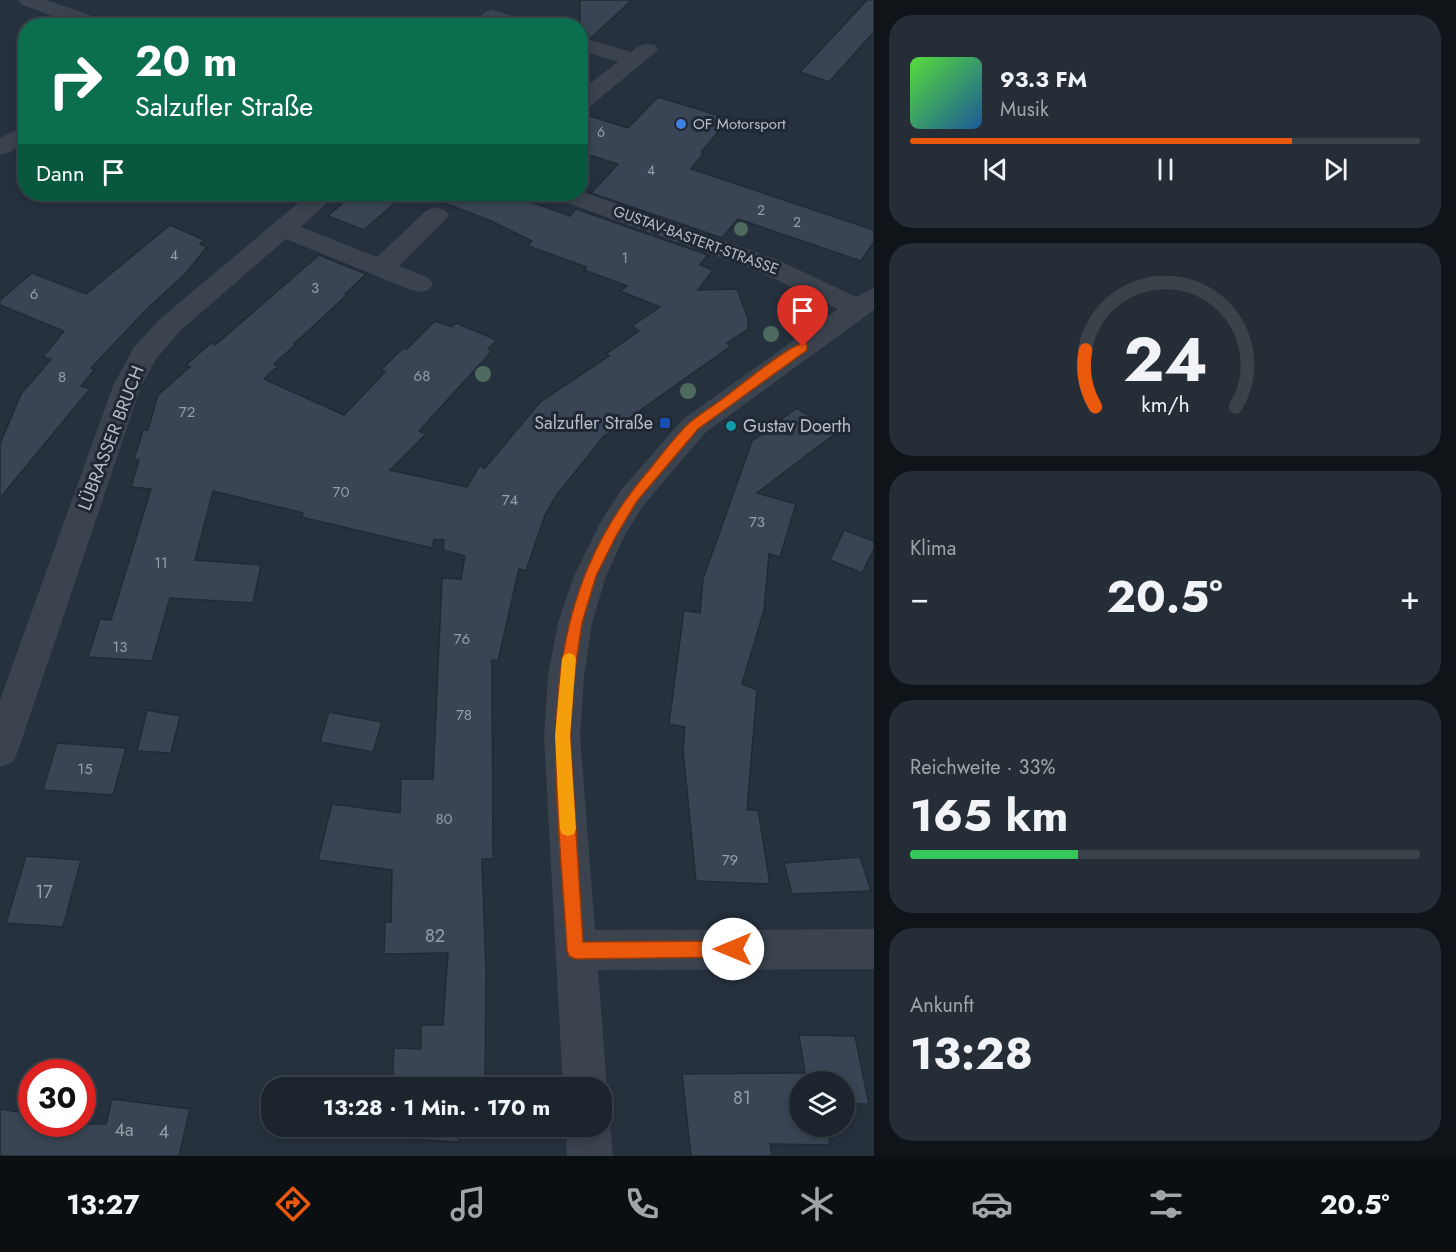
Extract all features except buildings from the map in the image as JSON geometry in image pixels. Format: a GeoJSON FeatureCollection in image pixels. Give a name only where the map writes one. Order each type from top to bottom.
{"type":"FeatureCollection","features":[{"type":"Feature","properties":{"kind":"street"},"geometry":{"type":"LineString","coordinates":[[28,0],[76,18]]}},
{"type":"Feature","properties":{"kind":"street"},"geometry":{"type":"LineString","coordinates":[[492,16],[498,18]]}},
{"type":"Feature","properties":{"kind":"street"},"geometry":{"type":"LineString","coordinates":[[588,45],[641,55],[588,97]]}},
{"type":"Feature","properties":{"kind":"street"},"geometry":{"type":"LineString","coordinates":[[0,148],[18,137]]}},
{"type":"Feature","properties":{"kind":"street","name":"LÜBRASSER BRUCH"},"geometry":{"type":"LineString","coordinates":[[0,752],[123,397],[144,354],[171,324],[316,201]]}},
{"type":"Feature","properties":{"kind":"street","name":"GUSTAV-BASTERT-STRASSE"},"geometry":{"type":"LineString","coordinates":[[585,201],[866,302]]}},
{"type":"Feature","properties":{"kind":"street"},"geometry":{"type":"LineString","coordinates":[[381,268],[436,215]]}},
{"type":"Feature","properties":{"kind":"street"},"geometry":{"type":"LineString","coordinates":[[283,229],[420,284]]}},
{"type":"Feature","properties":{"kind":"street"},"geometry":{"type":"LineString","coordinates":[[584,1077],[562,736],[566,676],[575,623],[590,576],[611,532],[632,498],[694,426],[866,302]]}},
{"type":"Feature","properties":{"kind":"street"},"geometry":{"type":"LineString","coordinates":[[575,950],[874,949]]}},
{"type":"Feature","properties":{"kind":"street"},"geometry":{"type":"LineString","coordinates":[[589,1137],[590,1156]]}},
{"type":"Feature","properties":{"kind":"slow traffic"},"geometry":{"type":"LineString","coordinates":[[568,829],[562,736],[569,659]]}},
{"type":"Feature","properties":{"kind":"place","name":"OF Motorsport"},"geometry":{"type":"Point","coordinates":[681,124]}},
{"type":"Feature","properties":{"kind":"place","name":"Salzufler Straße"},"geometry":{"type":"Point","coordinates":[665,423]}},
{"type":"Feature","properties":{"kind":"place","name":"Gustav Doerth"},"geometry":{"type":"Point","coordinates":[731,426]}},
{"type":"Feature","properties":{"kind":"route"},"geometry":{"type":"LineString","coordinates":[[733,949],[575,950],[562,736],[566,676],[575,623],[590,576],[611,532],[632,498],[656,467],[694,426],[803,347]]}}]}
